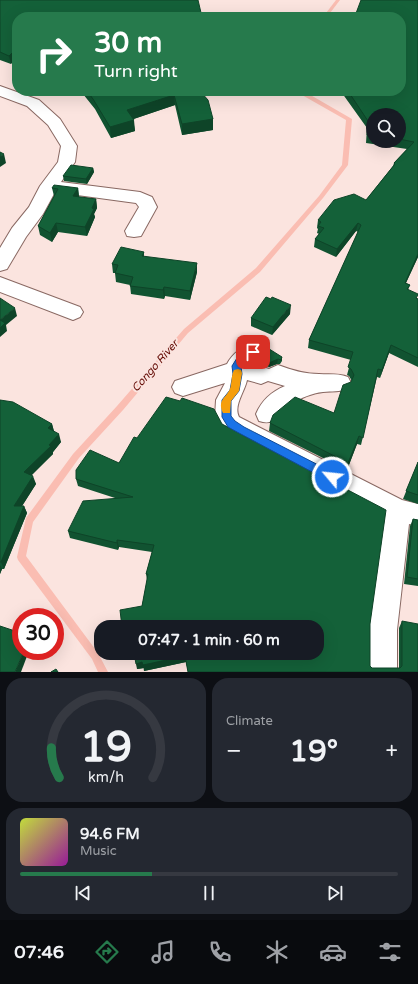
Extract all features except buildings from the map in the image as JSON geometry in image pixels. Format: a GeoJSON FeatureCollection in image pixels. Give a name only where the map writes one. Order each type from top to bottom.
{"type":"FeatureCollection","features":[{"type":"Feature","properties":{"kind":"street"},"geometry":{"type":"LineString","coordinates":[[0,91],[12,95]]}},
{"type":"Feature","properties":{"kind":"street"},"geometry":{"type":"LineString","coordinates":[[0,264],[19,232],[37,210],[49,186],[66,162],[69,146],[54,122],[34,103],[14,96]]}},
{"type":"Feature","properties":{"kind":"street"},"geometry":{"type":"LineString","coordinates":[[49,186],[146,200],[148,207],[134,231]]}},
{"type":"Feature","properties":{"kind":"street"},"geometry":{"type":"LineString","coordinates":[[0,284],[73,312]]}},
{"type":"Feature","properties":{"kind":"street"},"geometry":{"type":"LineString","coordinates":[[253,352],[240,361],[237,366],[238,374],[234,391],[227,400],[226,417],[231,424],[408,513],[383,630],[383,672]]}},
{"type":"Feature","properties":{"kind":"street"},"geometry":{"type":"LineString","coordinates":[[183,387],[233,371],[246,371],[269,376],[278,374],[293,380],[330,383],[284,396],[276,402],[267,414]]}},
{"type":"Feature","properties":{"kind":"waterway","name":"Congo River"},"geometry":{"type":"LineString","coordinates":[[329,12],[338,0]]}},
{"type":"Feature","properties":{"kind":"waterway","name":"Congo River"},"geometry":{"type":"LineString","coordinates":[[103,672],[95,656],[21,557],[29,521],[76,456],[120,408],[186,331],[258,270],[321,197],[345,165],[349,119],[308,96]]}},
{"type":"Feature","properties":{"kind":"slow traffic"},"geometry":{"type":"LineString","coordinates":[[226,410],[227,400],[234,391],[238,373]]}},
{"type":"Feature","properties":{"kind":"route"},"geometry":{"type":"LineString","coordinates":[[253,352],[240,361],[237,366],[238,374],[234,391],[227,400],[226,417],[231,424],[240,430],[332,477]]}}]}
